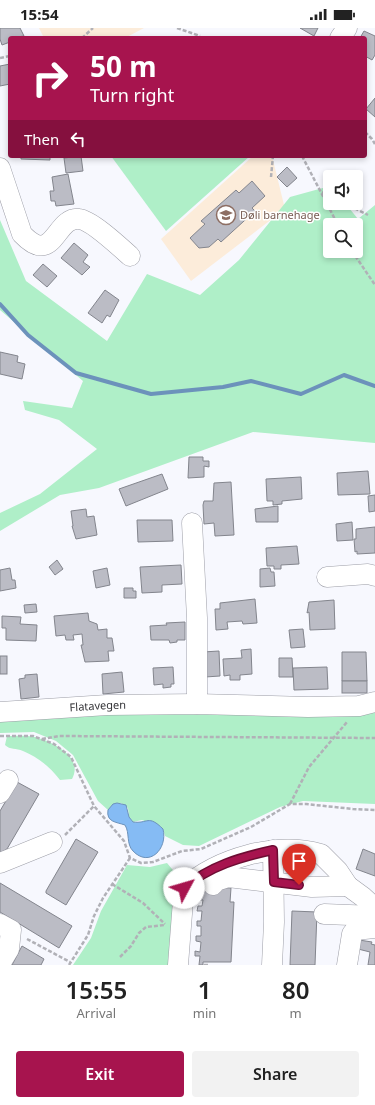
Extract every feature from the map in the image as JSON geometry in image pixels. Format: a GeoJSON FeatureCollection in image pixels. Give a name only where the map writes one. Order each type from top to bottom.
{"type":"FeatureCollection","features":[{"type":"Feature","properties":{"kind":"street"},"geometry":{"type":"LineString","coordinates":[[0,168],[22,234],[29,241],[40,245],[50,243],[69,221],[80,219],[93,226],[130,256]]}},
{"type":"Feature","properties":{"kind":"street"},"geometry":{"type":"LineString","coordinates":[[192,523],[197,618],[197,704]]}},
{"type":"Feature","properties":{"kind":"street"},"geometry":{"type":"LineString","coordinates":[[327,577],[368,574],[375,576]]}},
{"type":"Feature","properties":{"kind":"street","name":"Flatavegen"},"geometry":{"type":"LineString","coordinates":[[0,712],[107,705],[197,704],[308,707],[367,704]]}},
{"type":"Feature","properties":{"kind":"street"},"geometry":{"type":"LineString","coordinates":[[0,862],[52,842]]}},
{"type":"Feature","properties":{"kind":"street"},"geometry":{"type":"LineString","coordinates":[[272,965],[274,922],[273,850]]}},
{"type":"Feature","properties":{"kind":"street"},"geometry":{"type":"LineString","coordinates":[[178,965],[172,932],[184,888],[196,877],[218,866],[250,855],[273,850],[321,854],[338,871],[348,886],[375,908]]}},
{"type":"Feature","properties":{"kind":"street"},"geometry":{"type":"LineString","coordinates":[[213,885],[216,881],[228,878],[312,887],[348,886]]}},
{"type":"Feature","properties":{"kind":"street"},"geometry":{"type":"LineString","coordinates":[[324,914],[375,916]]}},
{"type":"Feature","properties":{"kind":"street"},"geometry":{"type":"LineString","coordinates":[[0,964],[9,949],[5,927]]}},
{"type":"Feature","properties":{"kind":"street"},"geometry":{"type":"LineString","coordinates":[[348,959],[350,941],[355,930],[375,928]]}},
{"type":"Feature","properties":{"kind":"path"},"geometry":{"type":"LineString","coordinates":[[84,36],[93,28]]}},
{"type":"Feature","properties":{"kind":"path"},"geometry":{"type":"LineString","coordinates":[[177,28],[200,36]]}},
{"type":"Feature","properties":{"kind":"path"},"geometry":{"type":"LineString","coordinates":[[367,134],[375,144]]}},
{"type":"Feature","properties":{"kind":"path"},"geometry":{"type":"LineString","coordinates":[[270,177],[274,158]]}},
{"type":"Feature","properties":{"kind":"path"},"geometry":{"type":"LineString","coordinates":[[303,158],[335,218]]}},
{"type":"Feature","properties":{"kind":"path"},"geometry":{"type":"LineString","coordinates":[[358,210],[368,215]]}},
{"type":"Feature","properties":{"kind":"path"},"geometry":{"type":"LineString","coordinates":[[357,258],[375,285]]}},
{"type":"Feature","properties":{"kind":"path"},"geometry":{"type":"LineString","coordinates":[[290,804],[309,767],[334,738],[367,704]]}},
{"type":"Feature","properties":{"kind":"path"},"geometry":{"type":"LineString","coordinates":[[0,736],[34,736],[54,744],[71,757],[94,806],[124,841],[130,858],[141,863],[153,862],[182,851],[201,849],[251,827],[290,804],[375,810]]}},
{"type":"Feature","properties":{"kind":"path"},"geometry":{"type":"LineString","coordinates":[[41,739],[59,736],[375,738]]}},
{"type":"Feature","properties":{"kind":"path"},"geometry":{"type":"LineString","coordinates":[[52,842],[68,834],[79,820],[94,806]]}},
{"type":"Feature","properties":{"kind":"path"},"geometry":{"type":"LineString","coordinates":[[5,927],[69,964],[88,935],[94,916],[112,884],[130,858]]}},
{"type":"Feature","properties":{"kind":"path"},"geometry":{"type":"LineString","coordinates":[[112,884],[143,903],[172,932]]}},
{"type":"Feature","properties":{"kind":"path"},"geometry":{"type":"LineString","coordinates":[[120,957],[131,946],[139,933],[146,927],[172,932]]}},
{"type":"Feature","properties":{"kind":"shaded area"},"geometry":{"type":"Polygon","coordinates":[[[39,28],[144,28],[129,36],[43,36],[39,28]]]}},
{"type":"Feature","properties":{"kind":"shaded area"},"geometry":{"type":"Polygon","coordinates":[[[251,158],[272,158],[285,209],[191,281],[161,239],[251,158]]]}},
{"type":"Feature","properties":{"kind":"green space"},"geometry":{"type":"Polygon","coordinates":[[[112,158],[248,158],[166,231],[112,158]]]}},
{"type":"Feature","properties":{"kind":"green space"},"geometry":{"type":"Polygon","coordinates":[[[323,188],[323,210],[351,210],[357,218],[323,218],[323,258],[363,258],[363,218],[359,218],[375,205],[375,443],[253,432],[99,488],[60,495],[0,531],[0,513],[40,494],[97,449],[59,420],[25,410],[23,401],[72,408],[83,381],[0,310],[0,220],[26,281],[107,341],[147,274],[200,295],[239,260],[290,197],[323,188]]]}},
{"type":"Feature","properties":{"kind":"green space"},"geometry":{"type":"Polygon","coordinates":[[[375,706],[375,804],[303,801],[280,807],[199,846],[183,845],[165,836],[163,829],[142,820],[133,822],[129,817],[128,808],[121,803],[113,804],[108,810],[98,801],[73,755],[56,741],[34,732],[0,733],[0,715],[375,706]]]}},
{"type":"Feature","properties":{"kind":"green space"},"geometry":{"type":"Polygon","coordinates":[[[7,736],[35,737],[58,747],[70,757],[74,764],[75,771],[72,779],[60,780],[39,759],[23,751],[7,747],[5,745],[7,736]]]}},
{"type":"Feature","properties":{"kind":"green space"},"geometry":{"type":"Polygon","coordinates":[[[167,863],[177,875],[172,965],[73,965],[91,938],[101,911],[127,865],[150,867],[167,863]]]}},
{"type":"Feature","properties":{"kind":"water"},"geometry":{"type":"Polygon","coordinates":[[[117,803],[126,805],[129,817],[133,822],[151,821],[158,824],[163,829],[163,843],[156,854],[145,858],[139,856],[133,851],[125,825],[112,821],[108,814],[108,810],[113,804],[117,803]]]}},
{"type":"Feature","properties":{"kind":"building"},"geometry":{"type":"Polygon","coordinates":[[[0,28],[20,28],[24,36],[8,36],[8,43],[2,45],[0,39],[0,28]]]}},
{"type":"Feature","properties":{"kind":"building"},"geometry":{"type":"Polygon","coordinates":[[[300,28],[318,28],[314,36],[300,28]]]}},
{"type":"Feature","properties":{"kind":"building"},"geometry":{"type":"Polygon","coordinates":[[[364,31],[375,36],[375,55],[372,60],[367,57],[367,36],[361,36],[364,31]]]}},
{"type":"Feature","properties":{"kind":"building"},"geometry":{"type":"Polygon","coordinates":[[[8,64],[8,84],[0,86],[0,66],[8,64]]]}},
{"type":"Feature","properties":{"kind":"building"},"geometry":{"type":"Polygon","coordinates":[[[375,98],[375,117],[367,110],[375,98]]]}},
{"type":"Feature","properties":{"kind":"building"},"geometry":{"type":"Polygon","coordinates":[[[50,158],[50,160],[21,159],[50,158]]]}},
{"type":"Feature","properties":{"kind":"building"},"geometry":{"type":"Polygon","coordinates":[[[64,158],[81,158],[83,171],[66,173],[64,158]]]}},
{"type":"Feature","properties":{"kind":"building"},"geometry":{"type":"Polygon","coordinates":[[[287,167],[297,178],[287,187],[277,177],[287,167]]]}},
{"type":"Feature","properties":{"kind":"building"},"geometry":{"type":"Polygon","coordinates":[[[68,174],[74,204],[56,206],[55,201],[51,201],[50,191],[54,191],[52,177],[68,174]]]}},
{"type":"Feature","properties":{"kind":"building"},"geometry":{"type":"Polygon","coordinates":[[[252,181],[265,196],[252,208],[255,211],[221,242],[218,239],[209,247],[199,248],[190,238],[205,224],[201,221],[236,190],[239,193],[252,181]]]}},
{"type":"Feature","properties":{"kind":"building"},"geometry":{"type":"Polygon","coordinates":[[[74,243],[88,255],[83,262],[90,267],[82,275],[61,258],[74,243]]]}},
{"type":"Feature","properties":{"kind":"building"},"geometry":{"type":"Polygon","coordinates":[[[43,264],[57,276],[47,287],[33,275],[43,264]]]}},
{"type":"Feature","properties":{"kind":"building"},"geometry":{"type":"Polygon","coordinates":[[[105,290],[119,300],[110,317],[107,315],[102,323],[88,313],[105,290]]]}},
{"type":"Feature","properties":{"kind":"building"},"geometry":{"type":"Polygon","coordinates":[[[0,352],[18,356],[17,362],[25,364],[22,379],[0,374],[0,352]]]}},
{"type":"Feature","properties":{"kind":"building"},"geometry":{"type":"Polygon","coordinates":[[[189,457],[203,457],[203,461],[209,461],[209,467],[204,466],[204,477],[188,478],[189,457]]]}},
{"type":"Feature","properties":{"kind":"building"},"geometry":{"type":"Polygon","coordinates":[[[368,471],[370,494],[338,495],[337,473],[368,471]]]}},
{"type":"Feature","properties":{"kind":"building"},"geometry":{"type":"Polygon","coordinates":[[[162,474],[168,489],[126,506],[119,489],[162,474]]]}},
{"type":"Feature","properties":{"kind":"building"},"geometry":{"type":"Polygon","coordinates":[[[301,477],[302,499],[282,501],[282,504],[273,505],[273,501],[267,501],[266,479],[301,477]]]}},
{"type":"Feature","properties":{"kind":"building"},"geometry":{"type":"Polygon","coordinates":[[[231,482],[234,535],[215,536],[214,523],[204,524],[204,501],[213,501],[214,483],[231,482]]]}},
{"type":"Feature","properties":{"kind":"building"},"geometry":{"type":"Polygon","coordinates":[[[375,495],[375,511],[369,512],[368,496],[375,495]]]}},
{"type":"Feature","properties":{"kind":"building"},"geometry":{"type":"Polygon","coordinates":[[[278,506],[278,522],[256,522],[255,509],[278,506]]]}},
{"type":"Feature","properties":{"kind":"building"},"geometry":{"type":"Polygon","coordinates":[[[86,509],[87,517],[94,516],[97,535],[76,539],[72,526],[71,511],[86,509]]]}},
{"type":"Feature","properties":{"kind":"building"},"geometry":{"type":"Polygon","coordinates":[[[137,520],[172,520],[173,541],[138,542],[137,520]]]}},
{"type":"Feature","properties":{"kind":"building"},"geometry":{"type":"Polygon","coordinates":[[[352,522],[353,540],[337,541],[336,524],[352,522]]]}},
{"type":"Feature","properties":{"kind":"building"},"geometry":{"type":"Polygon","coordinates":[[[375,527],[375,553],[357,554],[357,551],[355,552],[354,539],[356,539],[356,529],[375,527]]]}},
{"type":"Feature","properties":{"kind":"building"},"geometry":{"type":"Polygon","coordinates":[[[297,546],[299,564],[281,565],[281,569],[274,569],[274,566],[267,566],[266,548],[297,546]]]}},
{"type":"Feature","properties":{"kind":"building"},"geometry":{"type":"Polygon","coordinates":[[[57,560],[63,569],[55,575],[49,567],[57,560]]]}},
{"type":"Feature","properties":{"kind":"building"},"geometry":{"type":"Polygon","coordinates":[[[181,565],[182,584],[162,585],[162,592],[142,593],[140,567],[181,565]]]}},
{"type":"Feature","properties":{"kind":"building"},"geometry":{"type":"Polygon","coordinates":[[[10,568],[12,580],[15,580],[16,588],[0,591],[0,570],[10,568]]]}},
{"type":"Feature","properties":{"kind":"building"},"geometry":{"type":"Polygon","coordinates":[[[107,568],[110,585],[96,588],[93,571],[107,568]]]}},
{"type":"Feature","properties":{"kind":"building"},"geometry":{"type":"Polygon","coordinates":[[[270,568],[271,572],[274,572],[275,586],[260,587],[260,569],[270,568]]]}},
{"type":"Feature","properties":{"kind":"building"},"geometry":{"type":"Polygon","coordinates":[[[124,588],[133,588],[133,591],[136,591],[136,598],[124,598],[124,588]]]}},
{"type":"Feature","properties":{"kind":"building"},"geometry":{"type":"Polygon","coordinates":[[[255,599],[257,623],[243,624],[242,621],[227,622],[228,629],[216,630],[215,609],[220,609],[220,603],[255,599]]]}},
{"type":"Feature","properties":{"kind":"building"},"geometry":{"type":"Polygon","coordinates":[[[334,600],[335,629],[310,630],[309,612],[307,613],[309,602],[334,600]]]}},
{"type":"Feature","properties":{"kind":"building"},"geometry":{"type":"Polygon","coordinates":[[[36,604],[37,612],[25,613],[24,605],[36,604]]]}},
{"type":"Feature","properties":{"kind":"building"},"geometry":{"type":"Polygon","coordinates":[[[88,613],[89,621],[97,624],[98,630],[107,629],[107,638],[112,638],[114,651],[108,651],[109,661],[85,662],[81,645],[83,645],[82,634],[73,635],[74,640],[66,640],[65,635],[56,636],[54,616],[88,613]]]}},
{"type":"Feature","properties":{"kind":"building"},"geometry":{"type":"Polygon","coordinates":[[[2,616],[21,617],[20,624],[37,625],[36,641],[6,640],[6,628],[2,628],[2,616]]]}},
{"type":"Feature","properties":{"kind":"building"},"geometry":{"type":"Polygon","coordinates":[[[185,622],[185,640],[177,640],[177,642],[170,643],[169,640],[151,640],[150,626],[185,622]]]}},
{"type":"Feature","properties":{"kind":"building"},"geometry":{"type":"Polygon","coordinates":[[[303,629],[305,647],[291,648],[289,630],[303,629]]]}},
{"type":"Feature","properties":{"kind":"building"},"geometry":{"type":"Polygon","coordinates":[[[251,649],[252,674],[240,675],[240,680],[230,680],[230,675],[224,676],[223,659],[242,658],[241,650],[251,649]]]}},
{"type":"Feature","properties":{"kind":"building"},"geometry":{"type":"Polygon","coordinates":[[[219,651],[220,676],[205,677],[203,652],[219,651]]]}},
{"type":"Feature","properties":{"kind":"building"},"geometry":{"type":"Polygon","coordinates":[[[342,652],[366,652],[367,681],[342,681],[342,652]]]}},
{"type":"Feature","properties":{"kind":"building"},"geometry":{"type":"Polygon","coordinates":[[[0,656],[7,656],[7,674],[0,674],[0,656]]]}},
{"type":"Feature","properties":{"kind":"building"},"geometry":{"type":"Polygon","coordinates":[[[279,658],[292,658],[293,677],[279,677],[279,658]]]}},
{"type":"Feature","properties":{"kind":"building"},"geometry":{"type":"Polygon","coordinates":[[[173,667],[174,684],[171,684],[171,687],[163,688],[163,684],[154,685],[153,668],[173,667]]]}},
{"type":"Feature","properties":{"kind":"building"},"geometry":{"type":"Polygon","coordinates":[[[327,667],[328,689],[294,690],[293,668],[327,667]]]}},
{"type":"Feature","properties":{"kind":"building"},"geometry":{"type":"Polygon","coordinates":[[[122,672],[124,692],[103,694],[102,674],[122,672]]]}},
{"type":"Feature","properties":{"kind":"building"},"geometry":{"type":"Polygon","coordinates":[[[37,674],[39,697],[21,699],[19,679],[25,678],[25,675],[37,674]]]}},
{"type":"Feature","properties":{"kind":"building"},"geometry":{"type":"Polygon","coordinates":[[[342,681],[367,681],[367,693],[342,693],[342,681]]]}},
{"type":"Feature","properties":{"kind":"building"},"geometry":{"type":"Polygon","coordinates":[[[17,782],[39,794],[7,849],[0,853],[0,811],[17,782]]]}},
{"type":"Feature","properties":{"kind":"building"},"geometry":{"type":"Polygon","coordinates":[[[76,839],[98,852],[66,905],[46,893],[46,891],[76,839]]]}},
{"type":"Feature","properties":{"kind":"building"},"geometry":{"type":"Polygon","coordinates":[[[363,849],[375,854],[375,876],[356,869],[363,849]]]}},
{"type":"Feature","properties":{"kind":"building"},"geometry":{"type":"Polygon","coordinates":[[[0,883],[72,926],[59,948],[0,912],[0,883]]]}},
{"type":"Feature","properties":{"kind":"building"},"geometry":{"type":"Polygon","coordinates":[[[199,886],[231,888],[230,902],[234,902],[231,962],[203,962],[203,965],[199,965],[200,956],[195,956],[195,951],[200,952],[201,942],[196,941],[196,936],[201,936],[201,926],[197,926],[197,921],[201,921],[202,911],[197,911],[198,906],[202,906],[203,900],[198,900],[199,886]]]}},
{"type":"Feature","properties":{"kind":"building"},"geometry":{"type":"Polygon","coordinates":[[[292,911],[317,912],[315,965],[290,965],[292,911]]]}},
{"type":"Feature","properties":{"kind":"building"},"geometry":{"type":"Polygon","coordinates":[[[359,940],[372,942],[371,944],[375,945],[375,965],[368,965],[370,952],[358,949],[359,940]]]}},
{"type":"Feature","properties":{"kind":"building"},"geometry":{"type":"Polygon","coordinates":[[[22,946],[44,959],[41,965],[12,965],[22,946]]]}},
{"type":"Feature","properties":{"kind":"waterway"},"geometry":{"type":"LineString","coordinates":[[0,304],[28,335],[76,373],[151,394],[223,387],[251,381],[301,394],[344,375],[375,386]]}},
{"type":"Feature","properties":{"kind":"place","name":"Døli barnehage"},"geometry":{"type":"Point","coordinates":[226,215]}},
{"type":"Feature","properties":{"kind":"route"},"geometry":{"type":"LineString","coordinates":[[184,888],[196,877],[218,866],[250,855],[273,850],[274,882],[299,885]]}}]}
